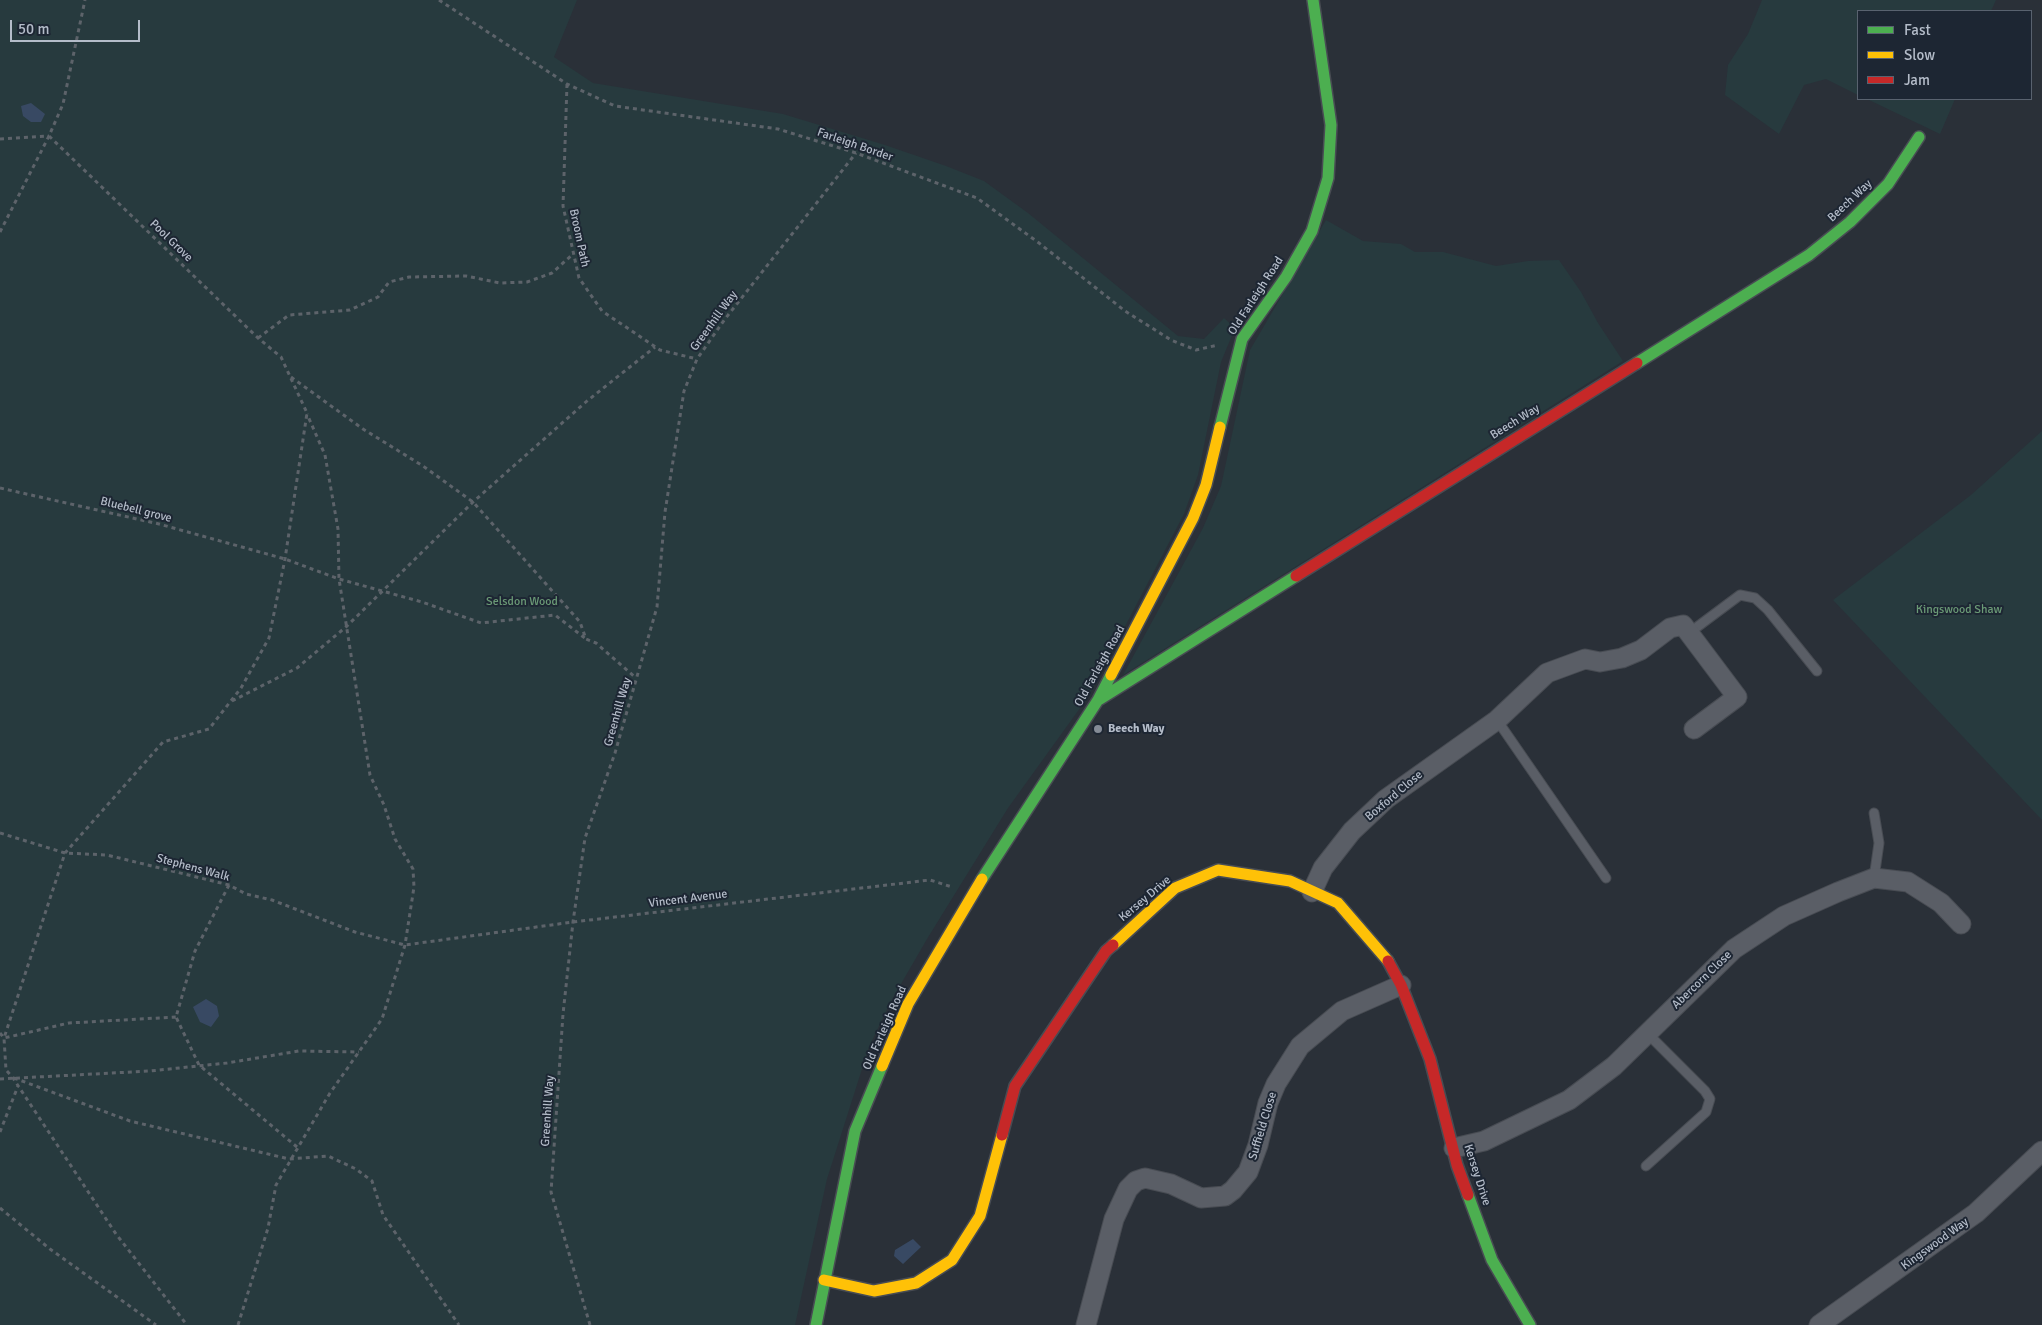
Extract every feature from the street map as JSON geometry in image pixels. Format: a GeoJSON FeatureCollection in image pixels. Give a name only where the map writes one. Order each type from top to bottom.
{"type":"FeatureCollection","features":[{"type":"Feature","properties":{"kind":"street","name":"Old Farleigh Road"},"geometry":{"type":"LineString","coordinates":[[816,1325],[855,1131],[908,1004],[972,894],[1098,700],[1193,518],[1206,485],[1242,339],[1286,277],[1312,231],[1328,178],[1331,125],[1313,0]]}},
{"type":"Feature","properties":{"kind":"street","name":"Beech Way"},"geometry":{"type":"LineString","coordinates":[[1098,700],[1808,255],[1850,222],[1888,184],[1919,137]]}},
{"type":"Feature","properties":{"kind":"street","name":"Boxford Close"},"geometry":{"type":"LineString","coordinates":[[1312,892],[1323,868],[1346,838],[1386,799],[1497,720],[1547,673],[1585,659],[1600,662],[1622,658],[1642,650],[1670,628],[1683,625],[1689,633]]}},
{"type":"Feature","properties":{"kind":"street"},"geometry":{"type":"LineString","coordinates":[[1689,633],[1737,697],[1694,729]]}},
{"type":"Feature","properties":{"kind":"street","name":"Kersey Drive"},"geometry":{"type":"LineString","coordinates":[[824,1280],[874,1292],[916,1283],[952,1260],[980,1216],[1014,1086],[1106,951],[1175,888],[1218,870],[1290,881],[1338,903],[1391,965],[1401,985],[1430,1059],[1457,1165],[1492,1260],[1530,1325]]}},
{"type":"Feature","properties":{"kind":"street","name":"Abercorn Close"},"geometry":{"type":"LineString","coordinates":[[1454,1148],[1484,1141],[1569,1100],[1614,1066],[1734,949],[1784,916],[1874,878],[1908,882],[1940,903],[1961,924]]}},
{"type":"Feature","properties":{"kind":"street","name":"Suffield Close"},"geometry":{"type":"LineString","coordinates":[[1086,1325],[1114,1219],[1128,1189],[1136,1181],[1146,1178],[1171,1184],[1201,1198],[1226,1196],[1248,1172],[1258,1145],[1268,1103],[1276,1084],[1300,1046],[1322,1026],[1342,1012],[1401,985]]}},
{"type":"Feature","properties":{"kind":"street","name":"Kingswood Way"},"geometry":{"type":"LineString","coordinates":[[1819,1325],[1976,1214],[2042,1151]]}},
{"type":"Feature","properties":{"kind":"lane"},"geometry":{"type":"LineString","coordinates":[[1689,633],[1740,595],[1755,598],[1768,610],[1817,672]]}},
{"type":"Feature","properties":{"kind":"lane"},"geometry":{"type":"LineString","coordinates":[[1497,720],[1606,878]]}},
{"type":"Feature","properties":{"kind":"lane"},"geometry":{"type":"LineString","coordinates":[[1874,814],[1879,843],[1874,878]]}},
{"type":"Feature","properties":{"kind":"lane"},"geometry":{"type":"LineString","coordinates":[[1646,1166],[1706,1112],[1710,1099],[1705,1091],[1647,1033]]}},
{"type":"Feature","properties":{"kind":"path"},"geometry":{"type":"LineString","coordinates":[[0,232],[49,136],[63,104],[85,0]]}},
{"type":"Feature","properties":{"kind":"path","name":"Farleigh Border"},"geometry":{"type":"LineString","coordinates":[[439,0],[567,84],[615,106],[778,129],[856,153],[976,198],[1039,243],[1125,311],[1170,340],[1196,350],[1242,339]]}},
{"type":"Feature","properties":{"kind":"path","name":"Broom Path"},"geometry":{"type":"LineString","coordinates":[[567,84],[563,206],[578,278],[602,311],[655,347],[697,359]]}},
{"type":"Feature","properties":{"kind":"path"},"geometry":{"type":"LineString","coordinates":[[0,139],[49,136]]}},
{"type":"Feature","properties":{"kind":"path","name":"Pool Grove"},"geometry":{"type":"LineString","coordinates":[[49,136],[258,338],[281,357],[290,377]]}},
{"type":"Feature","properties":{"kind":"path","name":"Greenhill Way"},"geometry":{"type":"LineString","coordinates":[[590,1325],[551,1192],[563,1014],[585,838],[615,753],[657,607],[665,512],[684,391],[697,359],[725,319],[856,153]]}},
{"type":"Feature","properties":{"kind":"path"},"geometry":{"type":"LineString","coordinates":[[258,338],[289,315],[350,310],[378,296],[389,282],[409,277],[466,276],[500,283],[527,282],[552,273],[573,254]]}},
{"type":"Feature","properties":{"kind":"path"},"geometry":{"type":"LineString","coordinates":[[230,703],[297,668],[347,626],[473,502],[587,401],[655,347]]}},
{"type":"Feature","properties":{"kind":"path"},"geometry":{"type":"LineString","coordinates":[[290,377],[363,429],[423,466],[473,502],[580,622],[586,638]]}},
{"type":"Feature","properties":{"kind":"path"},"geometry":{"type":"LineString","coordinates":[[238,1325],[268,1228],[276,1186],[289,1159],[382,1019],[405,945],[414,887],[413,869],[395,839],[384,805],[370,775],[339,580],[338,528],[326,455],[290,377]]}},
{"type":"Feature","properties":{"kind":"path"},"geometry":{"type":"LineString","coordinates":[[187,1325],[116,1234],[18,1085],[6,1070],[4,1038],[65,853],[164,742],[209,729],[241,688],[269,638],[285,559],[307,413]]}},
{"type":"Feature","properties":{"kind":"path","name":"Bluebell grove"},"geometry":{"type":"LineString","coordinates":[[0,488],[159,524],[285,559],[339,580],[382,591],[481,623],[556,615],[586,638],[596,643],[636,678]]}},
{"type":"Feature","properties":{"kind":"path","name":"Stephens Walk"},"geometry":{"type":"LineString","coordinates":[[0,834],[65,853],[107,855],[230,885],[246,894],[272,900],[355,932],[405,945]]}},
{"type":"Feature","properties":{"kind":"path","name":"Vincent Avenue"},"geometry":{"type":"LineString","coordinates":[[405,945],[573,922],[930,880],[972,894]]}},
{"type":"Feature","properties":{"kind":"path"},"geometry":{"type":"LineString","coordinates":[[230,885],[195,951],[176,1016],[199,1064],[297,1147]]}},
{"type":"Feature","properties":{"kind":"path"},"geometry":{"type":"LineString","coordinates":[[4,1038],[69,1023],[176,1016]]}},
{"type":"Feature","properties":{"kind":"path"},"geometry":{"type":"LineString","coordinates":[[0,1033],[4,1038]]}},
{"type":"Feature","properties":{"kind":"path"},"geometry":{"type":"LineString","coordinates":[[0,1079],[150,1071],[199,1064],[227,1063],[299,1051],[359,1052]]}},
{"type":"Feature","properties":{"kind":"path"},"geometry":{"type":"LineString","coordinates":[[13,1078],[130,1121],[289,1159],[328,1156],[356,1169],[372,1181],[383,1215],[459,1325]]}},
{"type":"Feature","properties":{"kind":"path"},"geometry":{"type":"LineString","coordinates":[[0,1132],[18,1085]]}},
{"type":"Feature","properties":{"kind":"path"},"geometry":{"type":"LineString","coordinates":[[0,1208],[50,1249],[156,1325]]}},
{"type":"Feature","properties":{"kind":"green space","name":"Selsdon Wood"},"geometry":{"type":"Polygon","coordinates":[[[0,0],[577,0],[554,57],[593,83],[783,114],[946,166],[984,181],[1028,213],[1178,336],[1204,339],[1224,318],[1235,328],[1221,362],[1198,475],[1184,514],[1088,697],[1008,808],[927,939],[890,1003],[869,1047],[827,1179],[795,1325],[0,1325],[0,0]]]}},
{"type":"Feature","properties":{"kind":"green space"},"geometry":{"type":"Polygon","coordinates":[[[1762,0],[1996,0],[1991,10],[1857,10],[1857,94],[1826,79],[1804,85],[1779,134],[1725,95],[1728,65],[1748,34],[1762,0]]]}},
{"type":"Feature","properties":{"kind":"green space"},"geometry":{"type":"Polygon","coordinates":[[[1869,100],[1955,100],[1940,134],[1869,100]]]}},
{"type":"Feature","properties":{"kind":"green space"},"geometry":{"type":"Polygon","coordinates":[[[1326,220],[1363,241],[1401,244],[1415,252],[1443,252],[1496,266],[1528,261],[1559,260],[1623,361],[1123,675],[1203,528],[1221,486],[1250,350],[1326,220]]]}},
{"type":"Feature","properties":{"kind":"green space","name":"Kingswood Shaw"},"geometry":{"type":"Polygon","coordinates":[[[2042,431],[2042,820],[1833,600],[1971,495],[2042,431]]]}},
{"type":"Feature","properties":{"kind":"water"},"geometry":{"type":"Polygon","coordinates":[[[31,103],[45,114],[41,122],[31,122],[23,116],[21,106],[31,103]]]}},
{"type":"Feature","properties":{"kind":"water"},"geometry":{"type":"Polygon","coordinates":[[[206,999],[217,1006],[219,1016],[211,1027],[200,1022],[193,1007],[206,999]]]}},
{"type":"Feature","properties":{"kind":"water"},"geometry":{"type":"Polygon","coordinates":[[[913,1239],[921,1247],[903,1264],[894,1256],[895,1250],[913,1239]]]}},
{"type":"Feature","properties":{"kind":"traffic: fast"},"geometry":{"type":"LineString","coordinates":[[1220,427],[1242,339],[1286,277],[1312,231],[1328,178],[1331,125],[1313,0]]}},
{"type":"Feature","properties":{"kind":"traffic: fast"},"geometry":{"type":"LineString","coordinates":[[1637,363],[1809,255],[1850,222],[1888,184],[1919,137]]}},
{"type":"Feature","properties":{"kind":"traffic: fast"},"geometry":{"type":"LineString","coordinates":[[1100,699],[1296,576]]}},
{"type":"Feature","properties":{"kind":"traffic: fast"},"geometry":{"type":"LineString","coordinates":[[982,879],[1098,700],[1111,675]]}},
{"type":"Feature","properties":{"kind":"traffic: fast"},"geometry":{"type":"LineString","coordinates":[[816,1325],[855,1131],[882,1066]]}},
{"type":"Feature","properties":{"kind":"traffic: fast"},"geometry":{"type":"LineString","coordinates":[[1468,1195],[1492,1260],[1530,1325]]}},
{"type":"Feature","properties":{"kind":"traffic: slow"},"geometry":{"type":"LineString","coordinates":[[1111,675],[1193,518],[1206,485],[1220,427]]}},
{"type":"Feature","properties":{"kind":"traffic: slow"},"geometry":{"type":"LineString","coordinates":[[1113,945],[1175,888],[1218,870],[1290,881],[1338,903],[1388,961]]}},
{"type":"Feature","properties":{"kind":"traffic: slow"},"geometry":{"type":"LineString","coordinates":[[882,1066],[908,1004],[982,879]]}},
{"type":"Feature","properties":{"kind":"traffic: slow"},"geometry":{"type":"LineString","coordinates":[[824,1280],[874,1291],[916,1283],[952,1260],[980,1216],[1002,1135]]}},
{"type":"Feature","properties":{"kind":"traffic: jam"},"geometry":{"type":"LineString","coordinates":[[1296,576],[1637,363]]}},
{"type":"Feature","properties":{"kind":"traffic: jam"},"geometry":{"type":"LineString","coordinates":[[1002,1135],[1015,1086],[1106,951],[1113,945]]}},
{"type":"Feature","properties":{"kind":"traffic: jam"},"geometry":{"type":"LineString","coordinates":[[1388,961],[1401,985],[1430,1059],[1457,1165],[1468,1195]]}},
{"type":"Feature","properties":{"kind":"place","name":"Beech Way"},"geometry":{"type":"Point","coordinates":[1098,729]}}]}
